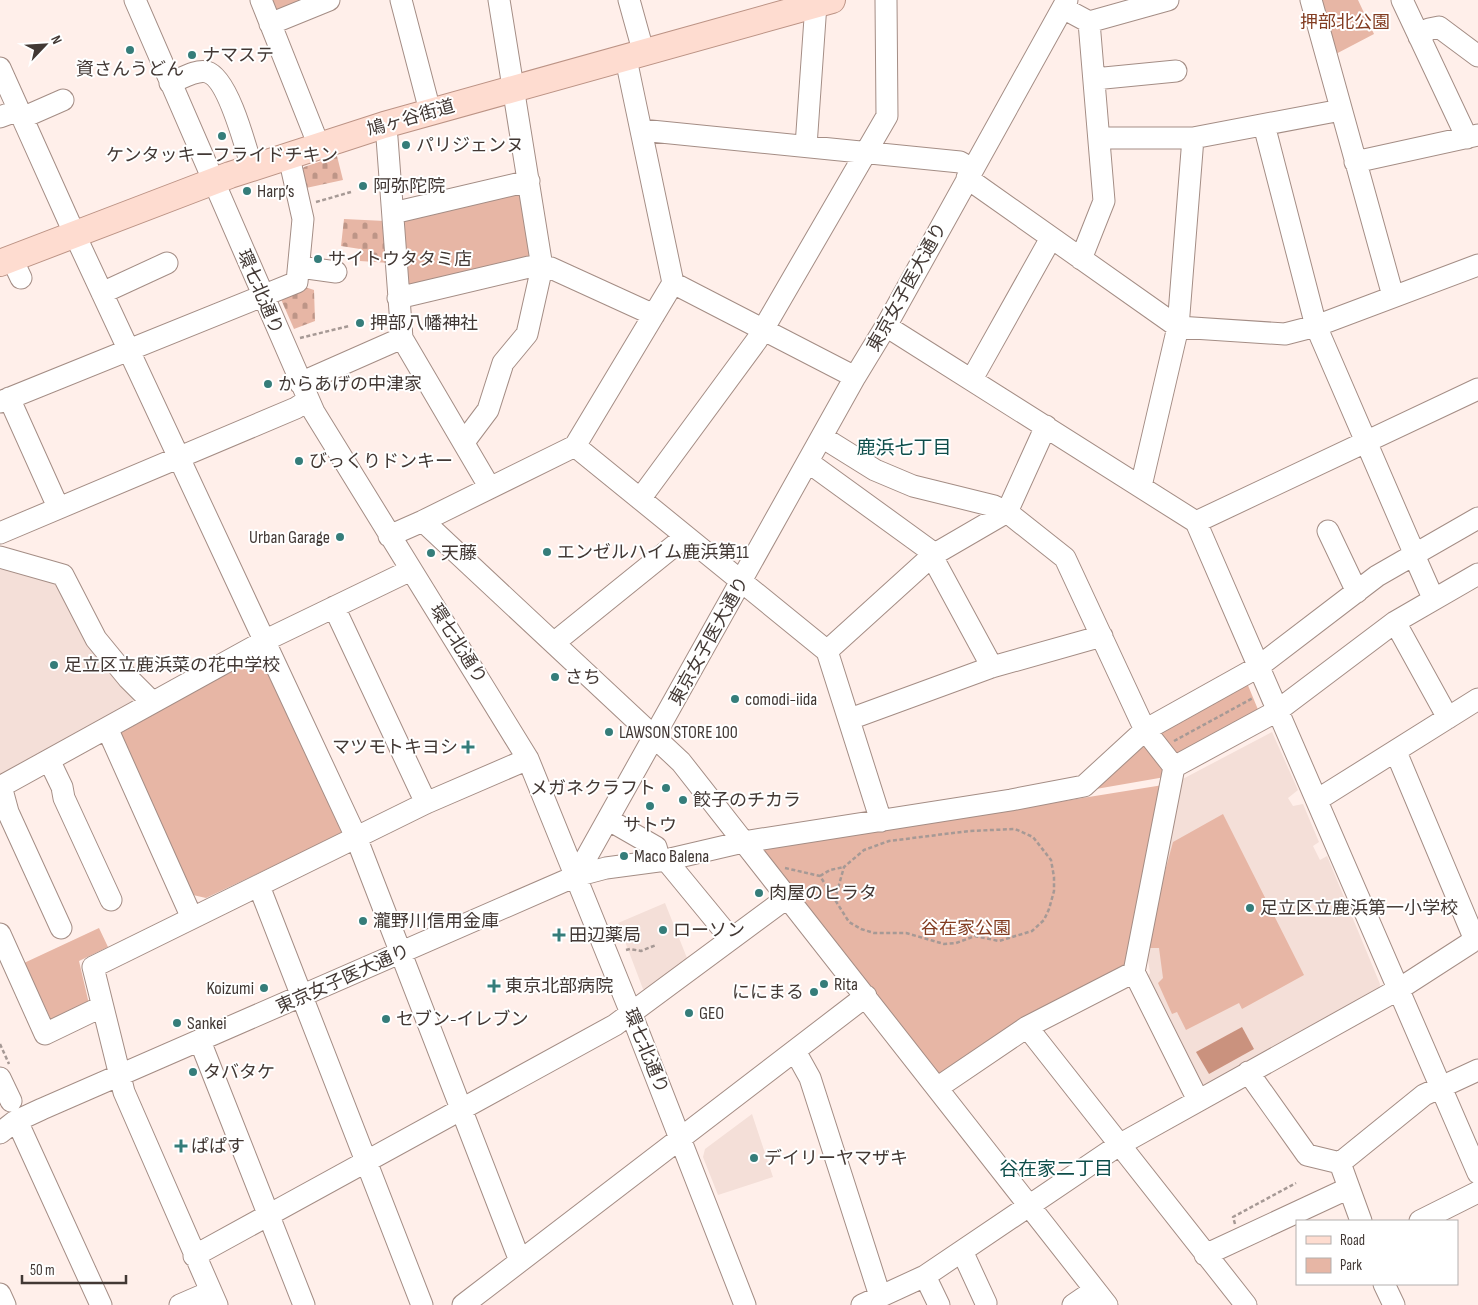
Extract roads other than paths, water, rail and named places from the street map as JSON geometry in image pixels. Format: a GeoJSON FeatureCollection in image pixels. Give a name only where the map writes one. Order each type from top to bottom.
{"type":"FeatureCollection","features":[{"type":"Feature","properties":{"kind":"main road","name":"鳩ヶ谷街道"},"geometry":{"type":"LineString","coordinates":[[11,267],[75,235],[212,182],[319,146],[430,111],[635,56],[824,2]]}},
{"type":"Feature","properties":{"kind":"street","name":"環七北通り"},"geometry":{"type":"LineString","coordinates":[[135,0],[170,83],[188,104],[212,182],[304,392],[389,536],[528,759],[631,1014],[744,1305]]}},
{"type":"Feature","properties":{"kind":"street"},"geometry":{"type":"LineString","coordinates":[[319,146],[264,12],[329,0]]}},
{"type":"Feature","properties":{"kind":"street"},"geometry":{"type":"LineString","coordinates":[[401,0],[430,111]]}},
{"type":"Feature","properties":{"kind":"street"},"geometry":{"type":"LineString","coordinates":[[464,442],[488,410],[503,364],[527,334],[542,266],[530,181],[499,0]]}},
{"type":"Feature","properties":{"kind":"street"},"geometry":{"type":"LineString","coordinates":[[389,536],[575,446],[673,283],[642,130],[629,0]]}},
{"type":"Feature","properties":{"kind":"street"},"geometry":{"type":"LineString","coordinates":[[640,500],[763,330],[887,116],[886,0]]}},
{"type":"Feature","properties":{"kind":"street"},"geometry":{"type":"LineString","coordinates":[[1089,22],[1168,0]]}},
{"type":"Feature","properties":{"kind":"street"},"geometry":{"type":"LineString","coordinates":[[1311,0],[1392,296]]}},
{"type":"Feature","properties":{"kind":"street"},"geometry":{"type":"LineString","coordinates":[[1356,162],[1472,137],[1419,37],[1402,0]]}},
{"type":"Feature","properties":{"kind":"street"},"geometry":{"type":"LineString","coordinates":[[806,146],[824,2]]}},
{"type":"Feature","properties":{"kind":"street"},"geometry":{"type":"LineString","coordinates":[[1065,4],[1089,22],[1104,201],[1081,259]]}},
{"type":"Feature","properties":{"kind":"street","name":"東京女子医大通り"},"geometry":{"type":"LineString","coordinates":[[8,1120],[119,1076],[576,876],[656,738],[855,377],[886,326],[1065,4]]}},
{"type":"Feature","properties":{"kind":"street"},"geometry":{"type":"LineString","coordinates":[[1419,37],[1430,29],[1439,27],[1478,56]]}},
{"type":"Feature","properties":{"kind":"street"},"geometry":{"type":"LineString","coordinates":[[0,68],[14,115],[75,235],[356,836],[520,1261]]}},
{"type":"Feature","properties":{"kind":"street"},"geometry":{"type":"LineString","coordinates":[[170,83],[195,73],[210,70],[220,81],[229,97],[252,168]]}},
{"type":"Feature","properties":{"kind":"street"},"geometry":{"type":"LineString","coordinates":[[1094,79],[1176,71]]}},
{"type":"Feature","properties":{"kind":"street"},"geometry":{"type":"LineString","coordinates":[[14,115],[63,100]]}},
{"type":"Feature","properties":{"kind":"street"},"geometry":{"type":"LineString","coordinates":[[1099,138],[1193,138],[1341,110]]}},
{"type":"Feature","properties":{"kind":"street"},"geometry":{"type":"LineString","coordinates":[[384,125],[387,138],[402,338],[490,488]]}},
{"type":"Feature","properties":{"kind":"street"},"geometry":{"type":"LineString","coordinates":[[1264,125],[1316,326],[1433,598]]}},
{"type":"Feature","properties":{"kind":"street"},"geometry":{"type":"LineString","coordinates":[[642,130],[960,162],[970,173],[1051,238],[1178,327],[1285,334],[1316,326],[1478,265]]}},
{"type":"Feature","properties":{"kind":"street"},"geometry":{"type":"LineString","coordinates":[[1141,486],[1178,327],[1193,138]]}},
{"type":"Feature","properties":{"kind":"street"},"geometry":{"type":"LineString","coordinates":[[58,507],[5,400],[65,373],[128,350],[297,282],[300,267],[303,219],[289,157]]}},
{"type":"Feature","properties":{"kind":"street"},"geometry":{"type":"LineString","coordinates":[[393,213],[530,181]]}},
{"type":"Feature","properties":{"kind":"street"},"geometry":{"type":"LineString","coordinates":[[972,379],[1051,238]]}},
{"type":"Feature","properties":{"kind":"street"},"geometry":{"type":"LineString","coordinates":[[102,293],[166,264]]}},
{"type":"Feature","properties":{"kind":"street"},"geometry":{"type":"LineString","coordinates":[[398,298],[529,267],[542,266],[551,268],[654,315]]}},
{"type":"Feature","properties":{"kind":"street"},"geometry":{"type":"LineString","coordinates":[[300,267],[336,272]]}},
{"type":"Feature","properties":{"kind":"street"},"geometry":{"type":"LineString","coordinates":[[673,283],[855,377]]}},
{"type":"Feature","properties":{"kind":"street"},"geometry":{"type":"LineString","coordinates":[[886,326],[1196,522],[1478,1173]]}},
{"type":"Feature","properties":{"kind":"street"},"geometry":{"type":"LineString","coordinates":[[0,533],[58,507],[180,459],[296,408],[304,392],[402,338]]}},
{"type":"Feature","properties":{"kind":"street"},"geometry":{"type":"LineString","coordinates":[[1196,522],[1478,389]]}},
{"type":"Feature","properties":{"kind":"street"},"geometry":{"type":"LineString","coordinates":[[827,651],[933,555],[1007,512],[1046,426]]}},
{"type":"Feature","properties":{"kind":"street"},"geometry":{"type":"LineString","coordinates":[[822,437],[875,470],[913,486],[994,506],[1007,512],[1065,558],[1145,730],[1174,767],[1134,972],[1198,1100]]}},
{"type":"Feature","properties":{"kind":"street"},"geometry":{"type":"LineString","coordinates":[[575,446],[827,651],[881,820]]}},
{"type":"Feature","properties":{"kind":"street"},"geometry":{"type":"LineString","coordinates":[[808,462],[928,549],[933,555],[992,666]]}},
{"type":"Feature","properties":{"kind":"street"},"geometry":{"type":"LineString","coordinates":[[576,876],[606,868],[663,861],[743,842],[1084,786],[1145,730],[1258,667],[1377,576],[1478,518]]}},
{"type":"Feature","properties":{"kind":"street"},"geometry":{"type":"LineString","coordinates":[[423,521],[555,642],[686,768],[1101,1297],[1073,1305]]}},
{"type":"Feature","properties":{"kind":"street"},"geometry":{"type":"LineString","coordinates":[[1328,531],[1357,592]]}},
{"type":"Feature","properties":{"kind":"street"},"geometry":{"type":"LineString","coordinates":[[555,642],[685,537]]}},
{"type":"Feature","properties":{"kind":"street"},"geometry":{"type":"LineString","coordinates":[[0,557],[63,575],[96,638],[128,678],[152,702]]}},
{"type":"Feature","properties":{"kind":"street"},"geometry":{"type":"LineString","coordinates":[[60,928],[8,812],[0,786],[266,640],[411,570]]}},
{"type":"Feature","properties":{"kind":"street"},"geometry":{"type":"LineString","coordinates":[[1174,767],[1277,711],[1395,622],[1433,598],[1478,574]]}},
{"type":"Feature","properties":{"kind":"street"},"geometry":{"type":"LineString","coordinates":[[334,607],[426,803]]}},
{"type":"Feature","properties":{"kind":"street"},"geometry":{"type":"LineString","coordinates":[[1395,622],[1448,718]]}},
{"type":"Feature","properties":{"kind":"street"},"geometry":{"type":"LineString","coordinates":[[850,719],[992,666],[1102,636]]}},
{"type":"Feature","properties":{"kind":"street"},"geometry":{"type":"LineString","coordinates":[[1317,800],[1478,699]]}},
{"type":"Feature","properties":{"kind":"street"},"geometry":{"type":"LineString","coordinates":[[107,728],[192,918]]}},
{"type":"Feature","properties":{"kind":"street"},"geometry":{"type":"LineString","coordinates":[[795,1051],[810,1078],[871,1301],[925,1276],[1120,1145],[1399,989],[1477,939],[1396,752]]}},
{"type":"Feature","properties":{"kind":"street"},"geometry":{"type":"LineString","coordinates":[[180,1305],[213,1298],[119,1076],[93,967],[259,886],[356,836],[426,803],[528,759]]}},
{"type":"Feature","properties":{"kind":"street"},"geometry":{"type":"LineString","coordinates":[[49,760],[62,787],[64,798],[111,900]]}},
{"type":"Feature","properties":{"kind":"street"},"geometry":{"type":"LineString","coordinates":[[609,820],[656,847],[663,861],[731,940]]}},
{"type":"Feature","properties":{"kind":"street"},"geometry":{"type":"LineString","coordinates":[[259,886],[422,1305]]}},
{"type":"Feature","properties":{"kind":"street"},"geometry":{"type":"LineString","coordinates":[[194,1256],[605,1030],[631,1014],[788,897]]}},
{"type":"Feature","properties":{"kind":"street"},"geometry":{"type":"LineString","coordinates":[[0,934],[45,1034],[101,1007]]}},
{"type":"Feature","properties":{"kind":"street"},"geometry":{"type":"LineString","coordinates":[[936,1088],[1026,1027],[1134,972]]}},
{"type":"Feature","properties":{"kind":"street"},"geometry":{"type":"LineString","coordinates":[[471,1302],[520,1261],[866,996]]}},
{"type":"Feature","properties":{"kind":"street"},"geometry":{"type":"LineString","coordinates":[[1026,1027],[1246,1305]]}},
{"type":"Feature","properties":{"kind":"street"},"geometry":{"type":"LineString","coordinates":[[200,1041],[304,1305]]}},
{"type":"Feature","properties":{"kind":"street"},"geometry":{"type":"LineString","coordinates":[[1340,1163],[1424,1096],[1478,1070]]}},
{"type":"Feature","properties":{"kind":"street"},"geometry":{"type":"LineString","coordinates":[[1248,1072],[1307,1155],[1340,1163]]}},
{"type":"Feature","properties":{"kind":"street"},"geometry":{"type":"LineString","coordinates":[[0,1078],[8,1120],[101,1305]]}},
{"type":"Feature","properties":{"kind":"street"},"geometry":{"type":"LineString","coordinates":[[1340,1163],[1361,1220]]}},
{"type":"Feature","properties":{"kind":"street"},"geometry":{"type":"LineString","coordinates":[[1205,1255],[1348,1188]]}},
{"type":"Feature","properties":{"kind":"street"},"geometry":{"type":"LineString","coordinates":[[1422,1220],[1478,1192]]}},
{"type":"Feature","properties":{"kind":"street"},"geometry":{"type":"LineString","coordinates":[[962,1251],[986,1303]]}},
{"type":"Feature","properties":{"kind":"street"},"geometry":{"type":"LineString","coordinates":[[925,1276],[939,1305]]}},
{"type":"Feature","properties":{"kind":"street"},"geometry":{"type":"LineString","coordinates":[[0,1294],[5,1305]]}},
{"type":"Feature","properties":{"kind":"place","name":"資さんうどん"},"geometry":{"type":"Point","coordinates":[130,50]}},
{"type":"Feature","properties":{"kind":"place","name":"ナマステ"},"geometry":{"type":"Point","coordinates":[192,55]}},
{"type":"Feature","properties":{"kind":"place","name":"ケンタッキーフライドチキン"},"geometry":{"type":"Point","coordinates":[222,136]}},
{"type":"Feature","properties":{"kind":"place","name":"パリジェンヌ"},"geometry":{"type":"Point","coordinates":[406,145]}},
{"type":"Feature","properties":{"kind":"place","name":"阿弥陀院"},"geometry":{"type":"Point","coordinates":[363,186]}},
{"type":"Feature","properties":{"kind":"place","name":"Harp’s"},"geometry":{"type":"Point","coordinates":[247,191]}},
{"type":"Feature","properties":{"kind":"place","name":"サイトウタタミ店"},"geometry":{"type":"Point","coordinates":[318,259]}},
{"type":"Feature","properties":{"kind":"place","name":"押部八幡神社"},"geometry":{"type":"Point","coordinates":[360,323]}},
{"type":"Feature","properties":{"kind":"place","name":"からあげの中津家"},"geometry":{"type":"Point","coordinates":[268,384]}},
{"type":"Feature","properties":{"kind":"place","name":"びっくりドンキー"},"geometry":{"type":"Point","coordinates":[299,461]}},
{"type":"Feature","properties":{"kind":"place","name":"Urban Garage"},"geometry":{"type":"Point","coordinates":[340,537]}},
{"type":"Feature","properties":{"kind":"place","name":"エンゼルハイム鹿浜第11"},"geometry":{"type":"Point","coordinates":[547,552]}},
{"type":"Feature","properties":{"kind":"place","name":"天藤"},"geometry":{"type":"Point","coordinates":[431,553]}},
{"type":"Feature","properties":{"kind":"place","name":"足立区立鹿浜菜の花中学校"},"geometry":{"type":"Point","coordinates":[54,665]}},
{"type":"Feature","properties":{"kind":"place","name":"さち"},"geometry":{"type":"Point","coordinates":[555,677]}},
{"type":"Feature","properties":{"kind":"place","name":"comodi-iida"},"geometry":{"type":"Point","coordinates":[735,699]}},
{"type":"Feature","properties":{"kind":"place","name":"LAWSON STORE 100"},"geometry":{"type":"Point","coordinates":[609,732]}},
{"type":"Feature","properties":{"kind":"place","name":"マツモトキヨシ"},"geometry":{"type":"Point","coordinates":[468,747]}},
{"type":"Feature","properties":{"kind":"place","name":"メガネクラフト"},"geometry":{"type":"Point","coordinates":[666,788]}},
{"type":"Feature","properties":{"kind":"place","name":"餃子のチカラ"},"geometry":{"type":"Point","coordinates":[683,800]}},
{"type":"Feature","properties":{"kind":"place","name":"サトウ"},"geometry":{"type":"Point","coordinates":[650,806]}},
{"type":"Feature","properties":{"kind":"place","name":"Maco Balena"},"geometry":{"type":"Point","coordinates":[624,856]}},
{"type":"Feature","properties":{"kind":"place","name":"肉屋のヒラタ"},"geometry":{"type":"Point","coordinates":[759,893]}},
{"type":"Feature","properties":{"kind":"place","name":"足立区立鹿浜第一小学校"},"geometry":{"type":"Point","coordinates":[1250,908]}},
{"type":"Feature","properties":{"kind":"place","name":"瀧野川信用金庫"},"geometry":{"type":"Point","coordinates":[363,921]}},
{"type":"Feature","properties":{"kind":"place","name":"ローソン"},"geometry":{"type":"Point","coordinates":[663,930]}},
{"type":"Feature","properties":{"kind":"place","name":"田辺薬局"},"geometry":{"type":"Point","coordinates":[559,935]}},
{"type":"Feature","properties":{"kind":"place","name":"Rita"},"geometry":{"type":"Point","coordinates":[824,984]}},
{"type":"Feature","properties":{"kind":"place","name":"東京北部病院"},"geometry":{"type":"Point","coordinates":[494,986]}},
{"type":"Feature","properties":{"kind":"place","name":"Koizumi"},"geometry":{"type":"Point","coordinates":[264,988]}},
{"type":"Feature","properties":{"kind":"place","name":"ににまる"},"geometry":{"type":"Point","coordinates":[814,992]}},
{"type":"Feature","properties":{"kind":"place","name":"GEO"},"geometry":{"type":"Point","coordinates":[689,1013]}},
{"type":"Feature","properties":{"kind":"place","name":"セブン-イレブン"},"geometry":{"type":"Point","coordinates":[386,1019]}},
{"type":"Feature","properties":{"kind":"place","name":"Sankei"},"geometry":{"type":"Point","coordinates":[177,1023]}},
{"type":"Feature","properties":{"kind":"place","name":"タバタケ"},"geometry":{"type":"Point","coordinates":[193,1072]}},
{"type":"Feature","properties":{"kind":"place","name":"ぱぱす"},"geometry":{"type":"Point","coordinates":[181,1146]}},
{"type":"Feature","properties":{"kind":"place","name":"デイリーヤマザキ"},"geometry":{"type":"Point","coordinates":[754,1158]}},
{"type":"Feature","properties":{"kind":"district","name":"鹿浜七丁目"},"geometry":{"type":"Point","coordinates":[904,448]}},
{"type":"Feature","properties":{"kind":"district","name":"谷在家二丁目"},"geometry":{"type":"Point","coordinates":[1056,1169]}},
{"type":"Feature","properties":{"kind":"park label","name":"押部北公園"},"geometry":{"type":"Point","coordinates":[1345,22]}},
{"type":"Feature","properties":{"kind":"park label","name":"谷在家公園"},"geometry":{"type":"Point","coordinates":[966,928]}}]}
